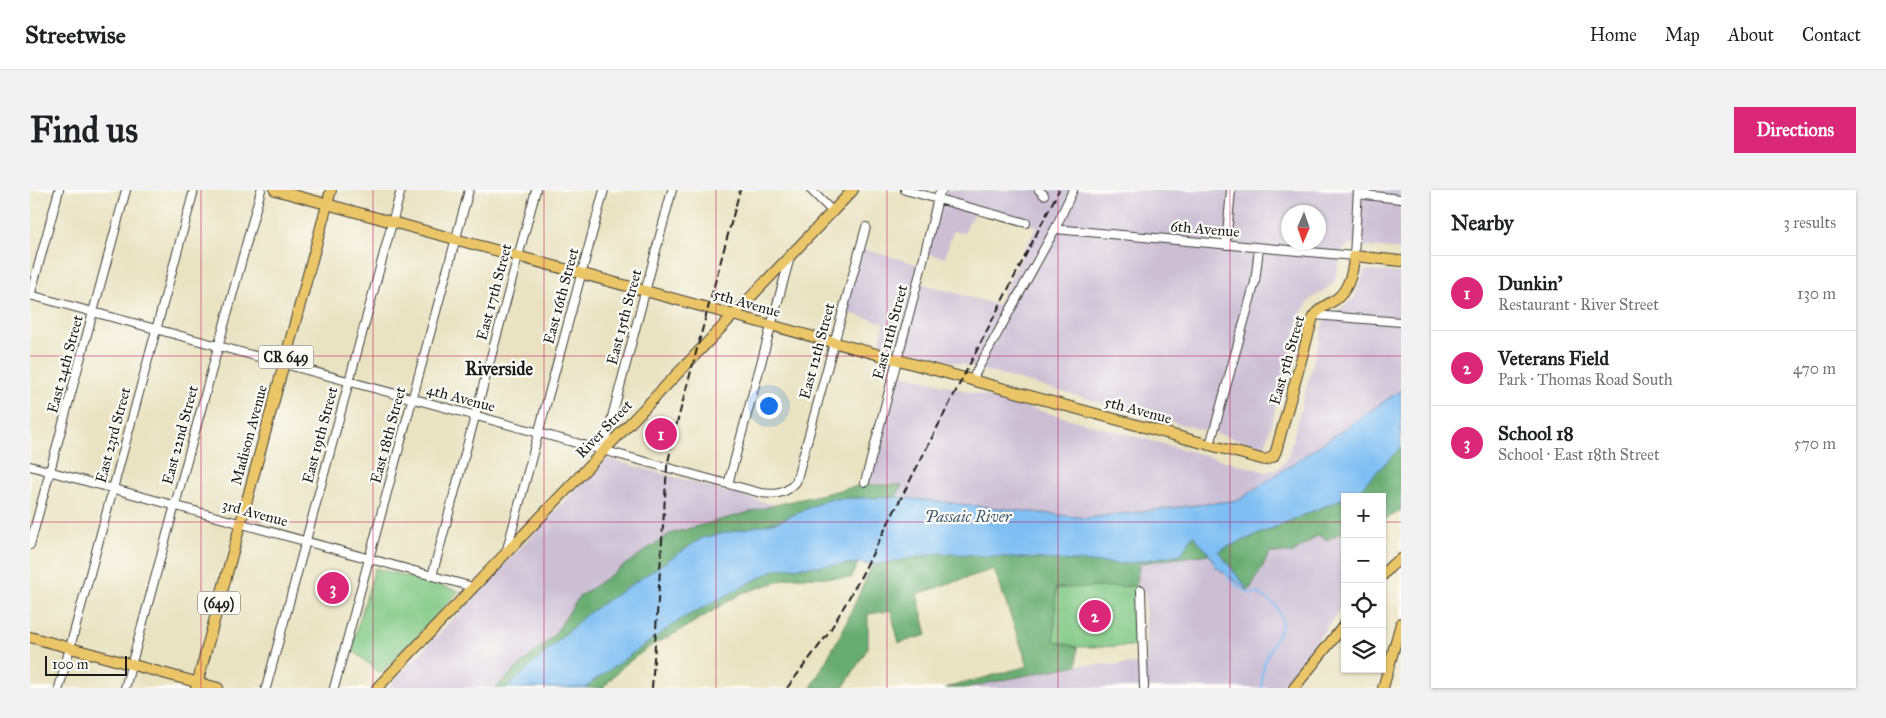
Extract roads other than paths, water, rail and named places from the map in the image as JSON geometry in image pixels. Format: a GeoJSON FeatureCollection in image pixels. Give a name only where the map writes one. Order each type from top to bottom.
{"type":"FeatureCollection","features":[{"type":"Feature","properties":{"kind":"main road","name":"5th Avenue"},"geometry":{"type":"LineString","coordinates":[[275,190],[1210,445]]}},
{"type":"Feature","properties":{"kind":"main road","name":"Madison Avenue"},"geometry":{"type":"LineString","coordinates":[[196,685],[331,190]]}},
{"type":"Feature","properties":{"kind":"main road","name":"River Street"},"geometry":{"type":"LineString","coordinates":[[376,688],[852,190]]}},
{"type":"Feature","properties":{"kind":"main road"},"geometry":{"type":"LineString","coordinates":[[1354,256],[1401,261]]}},
{"type":"Feature","properties":{"kind":"main road","name":"East 5th Street"},"geometry":{"type":"LineString","coordinates":[[1210,445],[1265,460],[1270,459],[1274,455],[1314,315],[1321,308],[1336,299],[1344,290],[1352,274],[1354,256]]}},
{"type":"Feature","properties":{"kind":"main road"},"geometry":{"type":"LineString","coordinates":[[1386,572],[1401,559]]}},
{"type":"Feature","properties":{"kind":"main road"},"geometry":{"type":"LineString","coordinates":[[1383,688],[1401,623]]}},
{"type":"Feature","properties":{"kind":"main road"},"geometry":{"type":"LineString","coordinates":[[1294,688],[1342,628]]}},
{"type":"Feature","properties":{"kind":"main road"},"geometry":{"type":"LineString","coordinates":[[30,637],[132,664],[196,685],[218,688]]}},
{"type":"Feature","properties":{"kind":"street"},"geometry":{"type":"LineString","coordinates":[[30,295],[59,190]]}},
{"type":"Feature","properties":{"kind":"street","name":"East 24th Street"},"geometry":{"type":"LineString","coordinates":[[30,545],[126,190]]}},
{"type":"Feature","properties":{"kind":"street","name":"East 23rd Street"},"geometry":{"type":"LineString","coordinates":[[59,688],[194,190]]}},
{"type":"Feature","properties":{"kind":"street","name":"East 22nd Street"},"geometry":{"type":"LineString","coordinates":[[125,688],[261,190]]}},
{"type":"Feature","properties":{"kind":"street","name":"East 19th Street"},"geometry":{"type":"LineString","coordinates":[[266,688],[401,190]]}},
{"type":"Feature","properties":{"kind":"street","name":"East 18th Street"},"geometry":{"type":"LineString","coordinates":[[334,688],[469,190]]}},
{"type":"Feature","properties":{"kind":"street","name":"East 17th Street"},"geometry":{"type":"LineString","coordinates":[[432,576],[536,190]]}},
{"type":"Feature","properties":{"kind":"street","name":"East 16th Street"},"geometry":{"type":"LineString","coordinates":[[506,553],[604,190]]}},
{"type":"Feature","properties":{"kind":"street","name":"East 15th Street"},"geometry":{"type":"LineString","coordinates":[[603,451],[672,190]]}},
{"type":"Feature","properties":{"kind":"street"},"geometry":{"type":"LineString","coordinates":[[811,190],[832,211]]}},
{"type":"Feature","properties":{"kind":"street"},"geometry":{"type":"LineString","coordinates":[[905,190],[1026,222]]}},
{"type":"Feature","properties":{"kind":"street","name":"East 11th Street"},"geometry":{"type":"LineString","coordinates":[[865,482],[938,199],[942,190]]}},
{"type":"Feature","properties":{"kind":"street"},"geometry":{"type":"LineString","coordinates":[[975,381],[975,374],[1055,229],[1073,190]]}},
{"type":"Feature","properties":{"kind":"street"},"geometry":{"type":"LineString","coordinates":[[1226,245],[1231,190]]}},
{"type":"Feature","properties":{"kind":"street"},"geometry":{"type":"LineString","coordinates":[[1358,190],[1361,194],[1365,195],[1401,198]]}},
{"type":"Feature","properties":{"kind":"street","name":"East 5th Street"},"geometry":{"type":"LineString","coordinates":[[1354,256],[1358,190]]}},
{"type":"Feature","properties":{"kind":"street","name":"East 12th Street"},"geometry":{"type":"LineString","coordinates":[[796,482],[866,227]]}},
{"type":"Feature","properties":{"kind":"street","name":"6th Avenue"},"geometry":{"type":"LineString","coordinates":[[1055,229],[1354,256]]}},
{"type":"Feature","properties":{"kind":"street"},"geometry":{"type":"LineString","coordinates":[[1210,445],[1255,282],[1259,248]]}},
{"type":"Feature","properties":{"kind":"street"},"geometry":{"type":"LineString","coordinates":[[728,484],[791,254]]}},
{"type":"Feature","properties":{"kind":"street","name":"4th Avenue"},"geometry":{"type":"LineString","coordinates":[[30,295],[156,328],[412,400],[728,484],[774,495],[787,490],[796,482]]}},
{"type":"Feature","properties":{"kind":"street"},"geometry":{"type":"LineString","coordinates":[[1314,315],[1401,322]]}},
{"type":"Feature","properties":{"kind":"street","name":"3rd Avenue"},"geometry":{"type":"LineString","coordinates":[[30,466],[473,587]]}},
{"type":"Feature","properties":{"kind":"street"},"geometry":{"type":"LineString","coordinates":[[1141,590],[1144,688]]}},
{"type":"Feature","properties":{"kind":"water","name":"Passaic River"},"geometry":{"type":"Polygon","coordinates":[[[1401,390],[1401,447],[1356,493],[1341,493],[1341,499],[1218,551],[1249,591],[1216,567],[1209,554],[1193,535],[1181,554],[1124,564],[940,553],[872,565],[858,563],[776,569],[681,619],[586,688],[507,688],[587,614],[702,538],[777,522],[829,499],[896,497],[1087,518],[1239,500],[1401,390]]]}},
{"type":"Feature","properties":{"kind":"waterway"},"geometry":{"type":"LineString","coordinates":[[1226,574],[1231,581],[1241,588],[1251,594],[1257,593],[1275,605],[1282,617],[1282,625],[1266,658],[1262,674],[1262,688]]}},
{"type":"Feature","properties":{"kind":"railway"},"geometry":{"type":"LineString","coordinates":[[652,688],[667,467],[674,434],[740,190]]}},
{"type":"Feature","properties":{"kind":"railway"},"geometry":{"type":"LineString","coordinates":[[787,688],[828,634],[858,582],[1059,190]]}},
{"type":"Feature","properties":{"kind":"place","name":"Dunkin'"},"geometry":{"type":"Point","coordinates":[661,434]}},
{"type":"Feature","properties":{"kind":"place","name":"School 18"},"geometry":{"type":"Point","coordinates":[333,588]}},
{"type":"Feature","properties":{"kind":"place","name":"Veterans Field"},"geometry":{"type":"Point","coordinates":[1095,616]}},
{"type":"Feature","properties":{"kind":"district","name":"Riverside"},"geometry":{"type":"Point","coordinates":[499,369]}}]}
